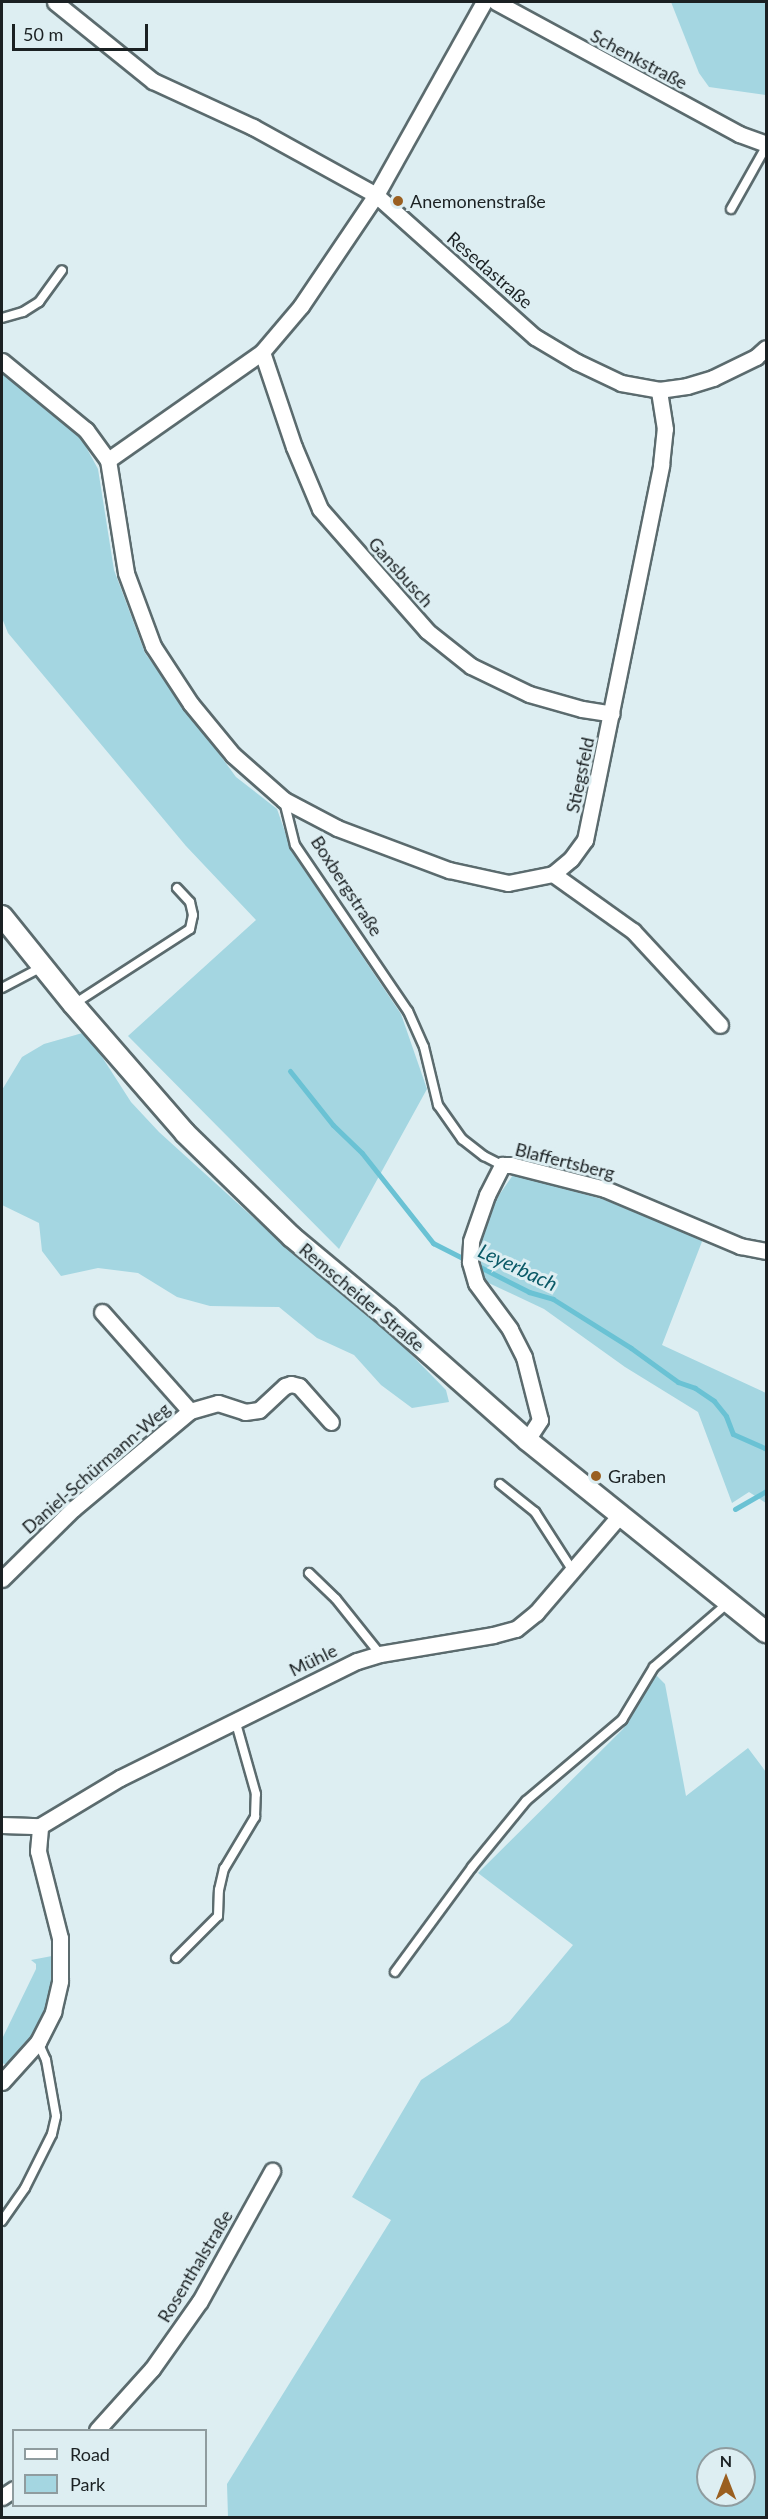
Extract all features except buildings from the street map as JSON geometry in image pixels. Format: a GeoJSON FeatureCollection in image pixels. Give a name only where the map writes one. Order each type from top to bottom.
{"type":"FeatureCollection","features":[{"type":"Feature","properties":{"kind":"main road","name":"Remscheider Straße"},"geometry":{"type":"LineString","coordinates":[[2,916],[73,1004],[185,1133],[292,1237],[388,1317],[527,1440],[766,1632]]}},
{"type":"Feature","properties":{"kind":"street","name":"Resedastraße"},"geometry":{"type":"LineString","coordinates":[[55,2],[153,81],[253,127],[376,195],[535,337],[577,362],[621,383],[659,390],[687,386],[713,378],[756,357],[766,348]]}},
{"type":"Feature","properties":{"kind":"street"},"geometry":{"type":"LineString","coordinates":[[108,460],[262,352],[301,306],[376,195],[484,2]]}},
{"type":"Feature","properties":{"kind":"street","name":"Schenkstraße"},"geometry":{"type":"LineString","coordinates":[[496,2],[739,134],[766,146]]}},
{"type":"Feature","properties":{"kind":"street","name":"Gansbusch"},"geometry":{"type":"LineString","coordinates":[[262,352],[294,447],[320,508],[428,631],[471,666],[530,694],[582,709],[612,714]]}},
{"type":"Feature","properties":{"kind":"street"},"geometry":{"type":"LineString","coordinates":[[2,361],[86,430],[108,460],[126,573],[153,646],[191,704],[233,755],[284,800],[337,828],[449,870],[508,882],[553,874],[633,931],[720,1025]]}},
{"type":"Feature","properties":{"kind":"street","name":"Stiegsfeld"},"geometry":{"type":"LineString","coordinates":[[553,874],[571,859],[585,840],[661,465],[665,429],[659,390]]}},
{"type":"Feature","properties":{"kind":"street","name":"Blaffertsberg"},"geometry":{"type":"LineString","coordinates":[[527,1440],[540,1420],[524,1357],[510,1329],[476,1283],[471,1273],[469,1252],[487,1195],[502,1165],[511,1164],[604,1189],[740,1246],[766,1251]]}},
{"type":"Feature","properties":{"kind":"street","name":"Daniel-Schürmann-Weg"},"geometry":{"type":"LineString","coordinates":[[102,1312],[190,1412]]}},
{"type":"Feature","properties":{"kind":"street","name":"Daniel-Schürmann-Weg"},"geometry":{"type":"LineString","coordinates":[[2,1579],[73,1509],[190,1412],[218,1403],[245,1412],[258,1410],[285,1386],[291,1384],[299,1386],[331,1422]]}},
{"type":"Feature","properties":{"kind":"street","name":"Mühle"},"geometry":{"type":"LineString","coordinates":[[40,1826],[120,1778],[357,1661],[380,1653],[493,1635],[516,1629],[536,1613],[621,1514]]}},
{"type":"Feature","properties":{"kind":"street"},"geometry":{"type":"LineString","coordinates":[[2,1825],[40,1826],[38,1851],[60,1938],[60,1981],[56,2001],[38,2042],[2,2082]]}},
{"type":"Feature","properties":{"kind":"street","name":"Rosenthalstraße"},"geometry":{"type":"LineString","coordinates":[[98,2429],[152,2369],[200,2301],[272,2171]]}},
{"type":"Feature","properties":{"kind":"lane"},"geometry":{"type":"LineString","coordinates":[[731,209],[766,146]]}},
{"type":"Feature","properties":{"kind":"lane"},"geometry":{"type":"LineString","coordinates":[[2,318],[23,312],[39,302],[62,270]]}},
{"type":"Feature","properties":{"kind":"lane","name":"Boxbergstraße"},"geometry":{"type":"LineString","coordinates":[[284,800],[295,845],[408,1011],[424,1047],[438,1105],[462,1139],[483,1156],[502,1165]]}},
{"type":"Feature","properties":{"kind":"lane"},"geometry":{"type":"LineString","coordinates":[[73,1004],[189,929],[193,915],[190,902],[177,888]]}},
{"type":"Feature","properties":{"kind":"lane"},"geometry":{"type":"LineString","coordinates":[[2,988],[42,967]]}},
{"type":"Feature","properties":{"kind":"lane"},"geometry":{"type":"LineString","coordinates":[[500,1484],[535,1512],[573,1571]]}},
{"type":"Feature","properties":{"kind":"lane"},"geometry":{"type":"LineString","coordinates":[[309,1573],[336,1599],[380,1653]]}},
{"type":"Feature","properties":{"kind":"lane"},"geometry":{"type":"LineString","coordinates":[[395,1972],[472,1866],[526,1802],[622,1720],[654,1667],[728,1603]]}},
{"type":"Feature","properties":{"kind":"lane"},"geometry":{"type":"LineString","coordinates":[[176,1958],[218,1916],[219,1890],[224,1869],[255,1817],[256,1794],[235,1720]]}},
{"type":"Feature","properties":{"kind":"lane"},"geometry":{"type":"LineString","coordinates":[[2,2221],[25,2188],[52,2134],[56,2116],[46,2061],[38,2042]]}},
{"type":"Feature","properties":{"kind":"green space"},"geometry":{"type":"Polygon","coordinates":[[[671,2],[766,2],[766,95],[709,87],[699,73],[671,2]]]}},
{"type":"Feature","properties":{"kind":"green space"},"geometry":{"type":"Polygon","coordinates":[[[2,367],[79,434],[98,469],[114,570],[145,653],[236,777],[277,809],[292,852],[401,1014],[427,1089],[339,1249],[128,1036],[256,920],[186,846],[8,633],[2,618],[2,367]]]}},
{"type":"Feature","properties":{"kind":"green space"},"geometry":{"type":"Polygon","coordinates":[[[86,1032],[131,1102],[159,1132],[256,1220],[381,1324],[446,1390],[449,1402],[412,1408],[381,1385],[354,1355],[317,1338],[279,1307],[210,1306],[177,1297],[138,1273],[98,1268],[61,1276],[42,1251],[39,1223],[2,1205],[2,1090],[22,1057],[44,1044],[86,1032]]]}},
{"type":"Feature","properties":{"kind":"green space"},"geometry":{"type":"Polygon","coordinates":[[[513,1175],[602,1199],[703,1239],[662,1345],[766,1393],[766,1503],[749,1492],[732,1503],[698,1412],[625,1367],[544,1309],[478,1278],[476,1257],[495,1201],[513,1175]]]}},
{"type":"Feature","properties":{"kind":"green space"},"geometry":{"type":"Polygon","coordinates":[[[655,1674],[665,1684],[686,1796],[748,1748],[766,1772],[766,2517],[228,2517],[227,2484],[391,2220],[352,2197],[421,2080],[509,2022],[573,1945],[478,1873],[623,1729],[655,1674]]]}},
{"type":"Feature","properties":{"kind":"green space"},"geometry":{"type":"Polygon","coordinates":[[[52,1956],[53,1981],[42,2018],[31,2040],[10,2066],[2,2063],[2,2039],[36,1969],[36,1964],[31,1960],[52,1956]]]}},
{"type":"Feature","properties":{"kind":"waterway","name":"Leyerbach"},"geometry":{"type":"LineString","coordinates":[[290,1071],[333,1125],[362,1153],[433,1243],[529,1292],[553,1299],[631,1348],[678,1382],[695,1388],[714,1401],[726,1416],[733,1434],[766,1449]]}},
{"type":"Feature","properties":{"kind":"waterway"},"geometry":{"type":"LineString","coordinates":[[735,1509],[766,1491]]}},
{"type":"Feature","properties":{"kind":"place","name":"Anemonenstraße"},"geometry":{"type":"Point","coordinates":[398,201]}},
{"type":"Feature","properties":{"kind":"place","name":"Graben"},"geometry":{"type":"Point","coordinates":[596,1476]}}]}
